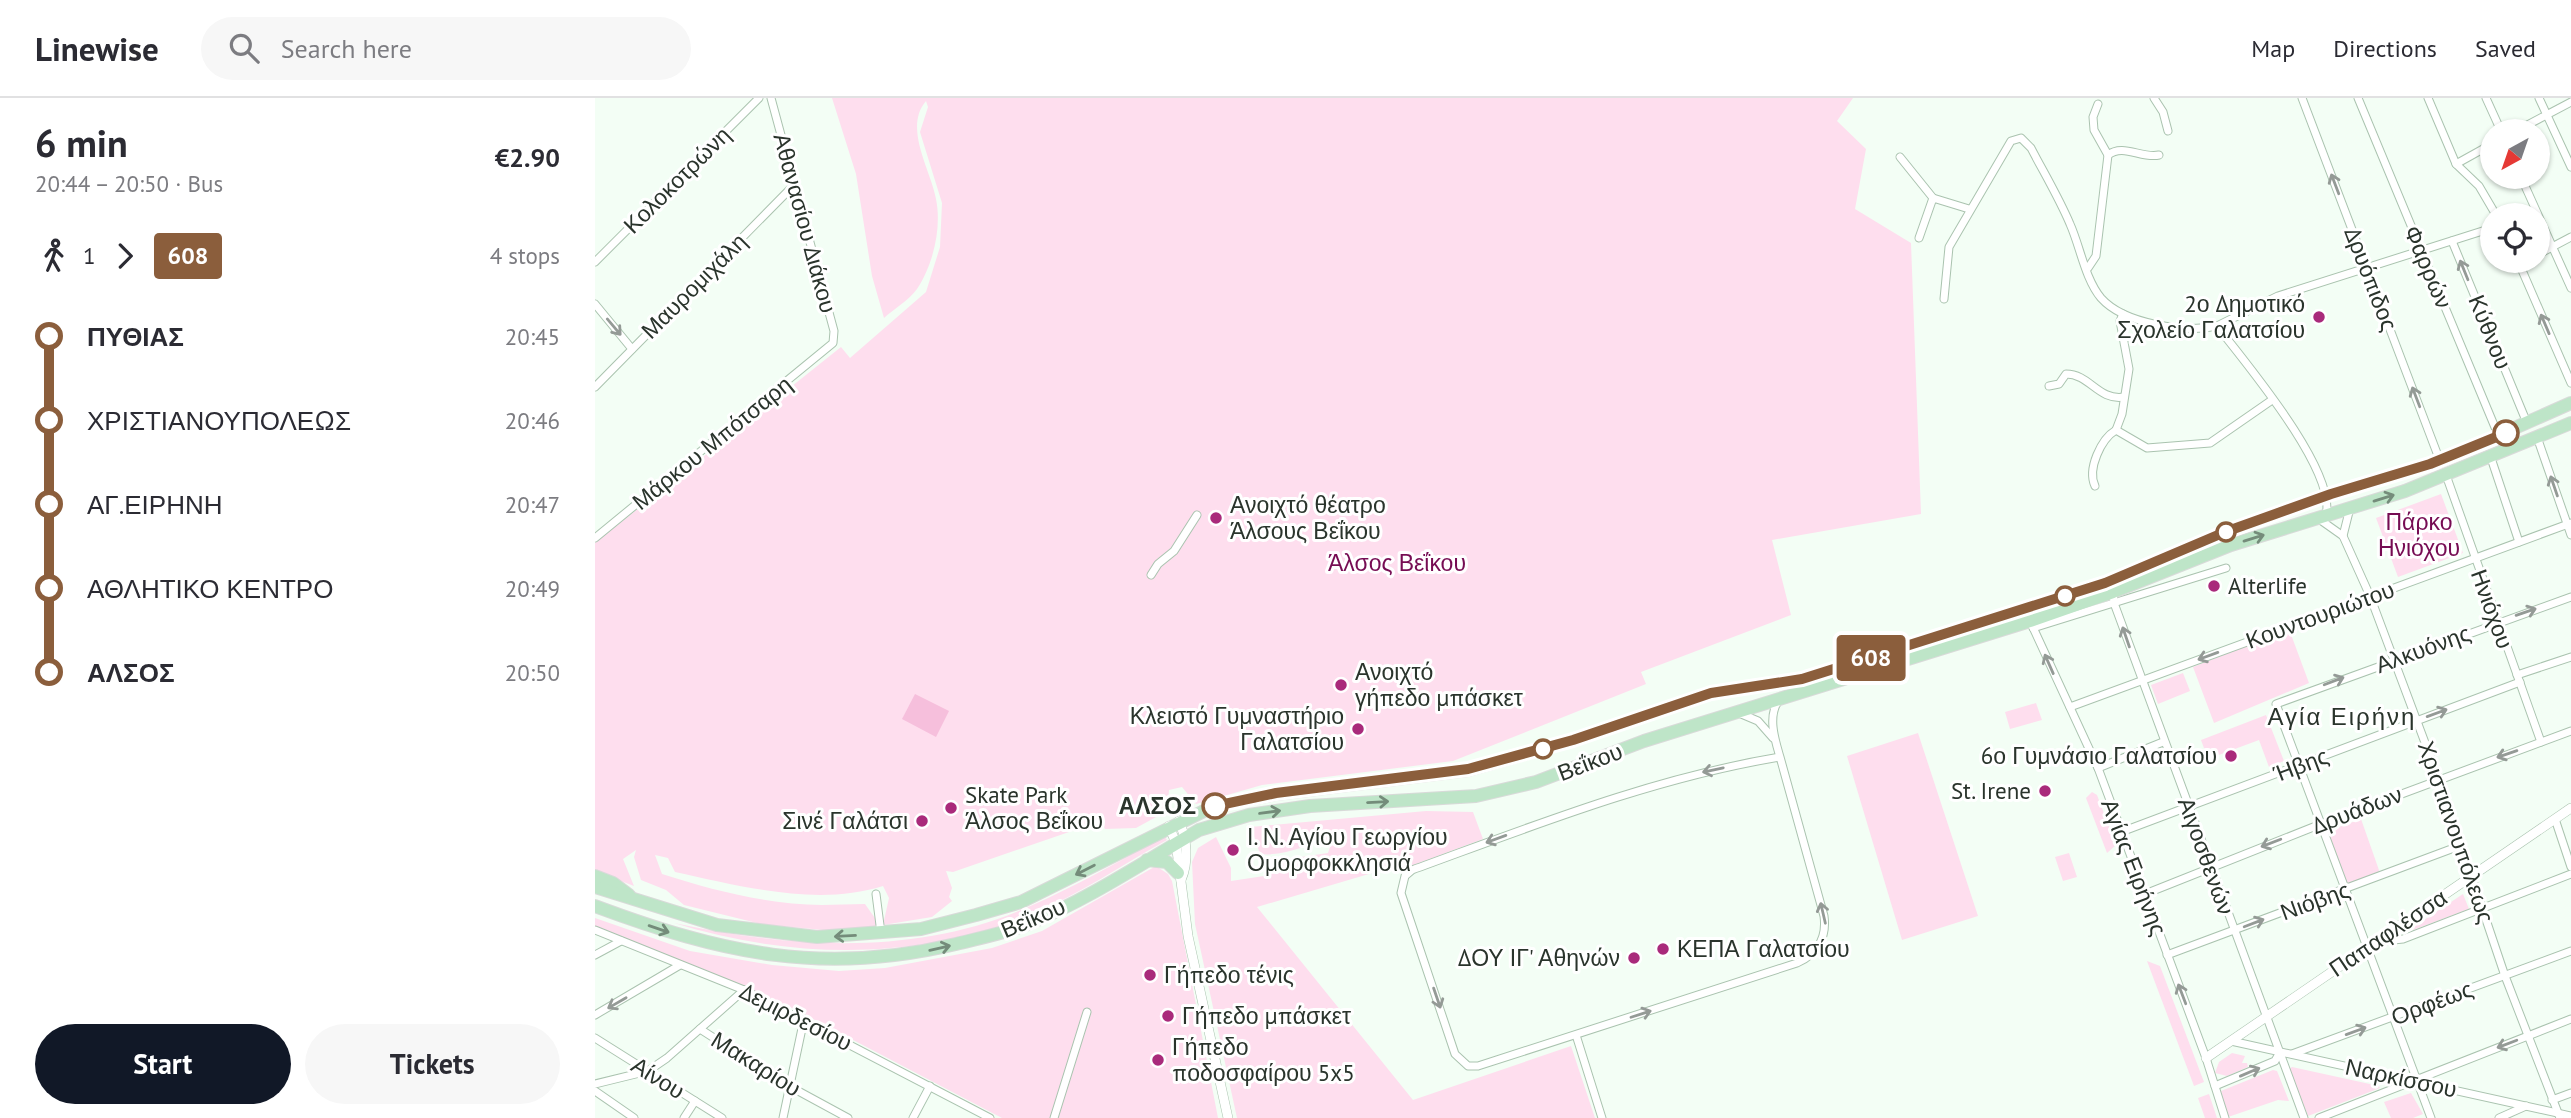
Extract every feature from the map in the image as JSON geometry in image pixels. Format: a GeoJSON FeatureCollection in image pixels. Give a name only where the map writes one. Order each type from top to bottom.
{"type":"FeatureCollection","features":[{"type":"Feature","properties":{"kind":"main road","name":"Βεΐκου"},"geometry":{"type":"LineString","coordinates":[[595,887],[637,902],[743,931],[817,937],[921,929],[1021,902],[1214,806],[1247,798],[1468,769],[1573,740],[1711,693],[1802,679],[2105,583],[2225,532],[2325,496],[2440,461],[2571,403]]}},
{"type":"Feature","properties":{"kind":"main road","name":"Βεΐκου"},"geometry":{"type":"LineString","coordinates":[[595,906],[682,937],[741,951],[817,961],[924,952],[1028,924],[1208,827],[1249,815],[1310,806],[1476,796],[1517,788],[1737,712],[2114,598],[2231,545],[2322,518],[2445,475],[2571,423]]}},
{"type":"Feature","properties":{"kind":"main road"},"geometry":{"type":"LineString","coordinates":[[1146,860],[1167,862],[1180,876]]}},
{"type":"Feature","properties":{"kind":"main road"},"geometry":{"type":"LineString","coordinates":[[595,876],[613,883],[637,902]]}},
{"type":"Feature","properties":{"kind":"street","name":"Κολοκοτρώνη"},"geometry":{"type":"LineString","coordinates":[[595,261],[759,98]]}},
{"type":"Feature","properties":{"kind":"street","name":"Αθανασίου Διάκου"},"geometry":{"type":"LineString","coordinates":[[771,98],[834,331],[830,347]]}},
{"type":"Feature","properties":{"kind":"street"},"geometry":{"type":"LineString","coordinates":[[2154,98],[2168,131]]}},
{"type":"Feature","properties":{"kind":"street","name":"Δρυόπιδος"},"geometry":{"type":"LineString","coordinates":[[2302,98],[2440,461]]}},
{"type":"Feature","properties":{"kind":"street","name":"Φαρρών"},"geometry":{"type":"LineString","coordinates":[[2358,98],[2498,437]]}},
{"type":"Feature","properties":{"kind":"street"},"geometry":{"type":"LineString","coordinates":[[2428,98],[2456,164],[2479,186],[2489,203]]}},
{"type":"Feature","properties":{"kind":"street"},"geometry":{"type":"LineString","coordinates":[[2486,98],[2496,119]]}},
{"type":"Feature","properties":{"kind":"street"},"geometry":{"type":"LineString","coordinates":[[2539,98],[2571,167]]}},
{"type":"Feature","properties":{"kind":"street"},"geometry":{"type":"LineString","coordinates":[[2539,119],[2571,102]]}},
{"type":"Feature","properties":{"kind":"street"},"geometry":{"type":"LineString","coordinates":[[2088,268],[2096,256],[2108,155],[2094,130],[2093,117],[2098,104]]}},
{"type":"Feature","properties":{"kind":"street"},"geometry":{"type":"LineString","coordinates":[[1944,299],[1949,247],[2011,141],[2021,138],[2031,148],[2070,222],[2101,298],[2123,314],[2175,328],[2217,326],[2278,296],[2480,232]]}},
{"type":"Feature","properties":{"kind":"street"},"geometry":{"type":"LineString","coordinates":[[2108,155],[2121,150],[2152,157],[2159,155]]}},
{"type":"Feature","properties":{"kind":"street"},"geometry":{"type":"LineString","coordinates":[[2456,164],[2480,151]]}},
{"type":"Feature","properties":{"kind":"street"},"geometry":{"type":"LineString","coordinates":[[1899,158],[1933,198],[1969,209]]}},
{"type":"Feature","properties":{"kind":"street","name":"Μαυρομιχάλη"},"geometry":{"type":"LineString","coordinates":[[595,387],[794,185]]}},
{"type":"Feature","properties":{"kind":"street"},"geometry":{"type":"LineString","coordinates":[[2526,189],[2571,288]]}},
{"type":"Feature","properties":{"kind":"street"},"geometry":{"type":"LineString","coordinates":[[1919,238],[1933,198]]}},
{"type":"Feature","properties":{"kind":"street"},"geometry":{"type":"LineString","coordinates":[[2550,248],[2571,237]]}},
{"type":"Feature","properties":{"kind":"street","name":"Κύθνου"},"geometry":{"type":"LineString","coordinates":[[2452,241],[2527,424]]}},
{"type":"Feature","properties":{"kind":"street"},"geometry":{"type":"LineString","coordinates":[[2526,273],[2571,383]]}},
{"type":"Feature","properties":{"kind":"street"},"geometry":{"type":"LineString","coordinates":[[595,304],[632,349]]}},
{"type":"Feature","properties":{"kind":"street"},"geometry":{"type":"LineString","coordinates":[[2095,486],[2092,470],[2105,441],[2116,430],[2122,414],[2129,369],[2120,321],[2123,314]]}},
{"type":"Feature","properties":{"kind":"street"},"geometry":{"type":"LineString","coordinates":[[2217,326],[2313,458],[2325,496],[2322,518],[2343,536],[2350,508]]}},
{"type":"Feature","properties":{"kind":"street","name":"Μάρκου Μπότσαρη"},"geometry":{"type":"LineString","coordinates":[[595,538],[830,347]]}},
{"type":"Feature","properties":{"kind":"street"},"geometry":{"type":"LineString","coordinates":[[2049,386],[2059,384],[2066,374],[2073,374],[2080,376],[2105,396],[2124,397]]}},
{"type":"Feature","properties":{"kind":"street"},"geometry":{"type":"LineString","coordinates":[[2116,430],[2147,449],[2210,443],[2272,400]]}},
{"type":"Feature","properties":{"kind":"street"},"geometry":{"type":"LineString","coordinates":[[2537,438],[2571,535]]}},
{"type":"Feature","properties":{"kind":"street"},"geometry":{"type":"LineString","coordinates":[[2491,458],[2519,542]]}},
{"type":"Feature","properties":{"kind":"street","name":"Ηνιόχου"},"geometry":{"type":"LineString","coordinates":[[2445,475],[2541,742]]}},
{"type":"Feature","properties":{"kind":"street"},"geometry":{"type":"LineString","coordinates":[[1151,575],[1158,564],[1174,551],[1197,515]]}},
{"type":"Feature","properties":{"kind":"street","name":"Κουντουριώτου"},"geometry":{"type":"LineString","coordinates":[[2070,707],[2569,524]]}},
{"type":"Feature","properties":{"kind":"street","name":"Χριστιανουπόλεως"},"geometry":{"type":"LineString","coordinates":[[2343,536],[2370,596],[2417,721],[2505,976],[2559,1116]]}},
{"type":"Feature","properties":{"kind":"street"},"geometry":{"type":"LineString","coordinates":[[2114,598],[2226,568]]}},
{"type":"Feature","properties":{"kind":"street","name":"Αλκυόνης"},"geometry":{"type":"LineString","coordinates":[[2299,765],[2276,704],[2392,659],[2571,597]]}},
{"type":"Feature","properties":{"kind":"street","name":"Αιγοσθενών"},"geometry":{"type":"LineString","coordinates":[[2114,598],[2140,681],[2304,1118]]}},
{"type":"Feature","properties":{"kind":"street","name":"Αγίας Ειρήνης"},"geometry":{"type":"LineString","coordinates":[[2031,625],[2098,768],[2206,1058],[2225,1118]]}},
{"type":"Feature","properties":{"kind":"street","name":"Ήβης"},"geometry":{"type":"LineString","coordinates":[[2121,832],[2417,721],[2571,657]]}},
{"type":"Feature","properties":{"kind":"street"},"geometry":{"type":"LineString","coordinates":[[1779,699],[1774,708],[1774,738],[1780,757],[1824,916],[1825,930],[1819,946],[1797,963],[1576,1035],[1478,1066],[1461,1062],[1455,1054],[1401,893],[1405,876],[1412,870],[1509,834],[1669,780],[1780,757]]}},
{"type":"Feature","properties":{"kind":"street"},"geometry":{"type":"LineString","coordinates":[[1737,712],[1758,722],[1774,738]]}},
{"type":"Feature","properties":{"kind":"street","name":"Δρυάδων"},"geometry":{"type":"LineString","coordinates":[[2145,894],[2321,824],[2571,731]]}},
{"type":"Feature","properties":{"kind":"street"},"geometry":{"type":"LineString","coordinates":[[2098,768],[2163,742]]}},
{"type":"Feature","properties":{"kind":"street"},"geometry":{"type":"LineString","coordinates":[[2299,765],[2345,889],[2371,944],[2393,1018],[2431,1118]]}},
{"type":"Feature","properties":{"kind":"street","name":"Παπαφλέσσα"},"geometry":{"type":"LineString","coordinates":[[2206,1058],[2571,808]]}},
{"type":"Feature","properties":{"kind":"street"},"geometry":{"type":"LineString","coordinates":[[2555,819],[2571,867]]}},
{"type":"Feature","properties":{"kind":"street"},"geometry":{"type":"LineString","coordinates":[[1174,824],[1181,840],[1180,876],[1185,921],[1228,1118]]}},
{"type":"Feature","properties":{"kind":"street","name":"Νιόβης"},"geometry":{"type":"LineString","coordinates":[[2167,956],[2462,845]]}},
{"type":"Feature","properties":{"kind":"street"},"geometry":{"type":"LineString","coordinates":[[2371,944],[2403,939],[2571,874]]}},
{"type":"Feature","properties":{"kind":"street"},"geometry":{"type":"LineString","coordinates":[[876,894],[881,933]]}},
{"type":"Feature","properties":{"kind":"street","name":"Δεμιρδεσίου"},"geometry":{"type":"LineString","coordinates":[[595,930],[744,990],[990,1118]]}},
{"type":"Feature","properties":{"kind":"street"},"geometry":{"type":"LineString","coordinates":[[595,956],[621,942]]}},
{"type":"Feature","properties":{"kind":"street","name":"Ορφέως"},"geometry":{"type":"LineString","coordinates":[[2292,1055],[2571,951]]}},
{"type":"Feature","properties":{"kind":"street"},"geometry":{"type":"LineString","coordinates":[[595,1015],[680,965]]}},
{"type":"Feature","properties":{"kind":"street"},"geometry":{"type":"LineString","coordinates":[[595,1084],[648,1071],[744,990]]}},
{"type":"Feature","properties":{"kind":"street"},"geometry":{"type":"LineString","coordinates":[[1054,1118],[1087,1012]]}},
{"type":"Feature","properties":{"kind":"street"},"geometry":{"type":"LineString","coordinates":[[783,1118],[804,1019]]}},
{"type":"Feature","properties":{"kind":"street"},"geometry":{"type":"LineString","coordinates":[[2319,1118],[2571,1019]]}},
{"type":"Feature","properties":{"kind":"street","name":"Μακαρίου"},"geometry":{"type":"LineString","coordinates":[[700,1029],[789,1086],[848,1118]]}},
{"type":"Feature","properties":{"kind":"street"},"geometry":{"type":"LineString","coordinates":[[1576,1035],[1602,1118]]}},
{"type":"Feature","properties":{"kind":"street","name":"Αίνου"},"geometry":{"type":"LineString","coordinates":[[595,1038],[722,1118]]}},
{"type":"Feature","properties":{"kind":"street","name":"Ναρκίσσου"},"geometry":{"type":"LineString","coordinates":[[2231,1041],[2526,1106],[2559,1116],[2571,1116]]}},
{"type":"Feature","properties":{"kind":"street"},"geometry":{"type":"LineString","coordinates":[[2215,1086],[2275,1061],[2280,1052]]}},
{"type":"Feature","properties":{"kind":"street"},"geometry":{"type":"LineString","coordinates":[[913,1118],[930,1086]]}},
{"type":"Feature","properties":{"kind":"street"},"geometry":{"type":"LineString","coordinates":[[595,1091],[634,1118]]}},
{"type":"Feature","properties":{"kind":"street"},"geometry":{"type":"LineString","coordinates":[[2552,1100],[2571,1093]]}},
{"type":"Feature","properties":{"kind":"street"},"geometry":{"type":"LineString","coordinates":[[684,1118],[695,1101]]}},
{"type":"Feature","properties":{"kind":"street"},"geometry":{"type":"LineString","coordinates":[[2499,1118],[2526,1106]]}},
{"type":"Feature","properties":{"kind":"green space","name":"Άλσος Βεΐκου"},"geometry":{"type":"Polygon","coordinates":[[[832,98],[1853,98],[1837,121],[1866,149],[1855,209],[1911,243],[1921,514],[1772,540],[1791,615],[1641,672],[1646,684],[1453,761],[1262,785],[1196,804],[1182,787],[1169,790],[1167,811],[1136,828],[1105,829],[1101,821],[953,872],[946,871],[952,888],[949,897],[952,901],[932,917],[883,925],[889,898],[883,886],[832,895],[779,892],[675,872],[668,858],[655,855],[662,874],[681,880],[741,896],[782,902],[865,904],[877,921],[876,927],[833,931],[761,924],[684,905],[666,890],[641,880],[634,857],[636,850],[623,859],[634,886],[595,871],[595,543],[841,347],[850,358],[926,292],[940,247],[942,203],[920,132],[928,107],[926,101],[917,124],[938,210],[935,246],[928,269],[917,289],[884,318],[872,276],[856,174],[832,98]]]}},
{"type":"Feature","properties":{"kind":"green space","name":"Πάρκο Ηνιόχου"},"geometry":{"type":"Polygon","coordinates":[[[2441,494],[2463,553],[2398,577],[2376,518],[2441,494]]]}},
{"type":"Feature","properties":{"kind":"green space"},"geometry":{"type":"Polygon","coordinates":[[[2289,629],[2309,683],[2214,723],[2193,667],[2289,629]]]}},
{"type":"Feature","properties":{"kind":"green space"},"geometry":{"type":"Polygon","coordinates":[[[2183,673],[2190,691],[2158,704],[2151,685],[2183,673]]]}},
{"type":"Feature","properties":{"kind":"green space"},"geometry":{"type":"Polygon","coordinates":[[[2036,703],[2042,720],[2010,729],[2005,712],[2036,703]]]}},
{"type":"Feature","properties":{"kind":"green space"},"geometry":{"type":"Polygon","coordinates":[[[2266,715],[2284,761],[2269,767],[2259,740],[2208,759],[2201,740],[2266,715]]]}},
{"type":"Feature","properties":{"kind":"green space"},"geometry":{"type":"Polygon","coordinates":[[[1918,733],[1978,916],[1902,940],[1847,756],[1918,733]]]}},
{"type":"Feature","properties":{"kind":"green space"},"geometry":{"type":"Polygon","coordinates":[[[2092,792],[2097,795],[2116,845],[2107,853],[2086,798],[2092,792]]]}},
{"type":"Feature","properties":{"kind":"green space"},"geometry":{"type":"Polygon","coordinates":[[[1426,811],[1473,812],[1483,839],[1408,867],[1406,863],[1257,907],[1413,1100],[1571,1046],[1595,1118],[1237,1118],[1195,924],[1192,862],[1198,848],[1216,837],[1231,868],[1231,881],[1264,876],[1274,861],[1328,853],[1332,841],[1279,853],[1260,854],[1251,827],[1426,811]]]}},
{"type":"Feature","properties":{"kind":"green space"},"geometry":{"type":"Polygon","coordinates":[[[2361,819],[2380,873],[2347,884],[2328,831],[2361,819]]]}},
{"type":"Feature","properties":{"kind":"green space"},"geometry":{"type":"Polygon","coordinates":[[[1165,837],[1167,840],[1084,889],[1032,914],[989,930],[944,941],[854,950],[808,949],[763,944],[674,923],[718,932],[808,942],[898,941],[942,934],[985,923],[1028,907],[1165,837]]]}},
{"type":"Feature","properties":{"kind":"green space"},"geometry":{"type":"Polygon","coordinates":[[[2069,853],[2077,877],[2063,881],[2055,857],[2069,853]]]}},
{"type":"Feature","properties":{"kind":"green space"},"geometry":{"type":"Polygon","coordinates":[[[1156,866],[1168,874],[1172,881],[1218,1118],[1002,1118],[794,1009],[595,926],[595,918],[690,951],[772,965],[839,971],[885,968],[992,948],[1042,931],[1156,866]]]}},
{"type":"Feature","properties":{"kind":"green space"},"geometry":{"type":"Polygon","coordinates":[[[2463,894],[2469,909],[2405,933],[2406,932],[2463,894]]]}},
{"type":"Feature","properties":{"kind":"green space"},"geometry":{"type":"Polygon","coordinates":[[[2147,961],[2160,966],[2204,1082],[2194,1086],[2147,961]]]}},
{"type":"Feature","properties":{"kind":"green space"},"geometry":{"type":"Polygon","coordinates":[[[2232,1053],[2245,1056],[2242,1063],[2247,1063],[2248,1067],[2227,1076],[2215,1073],[2219,1062],[2232,1053]]]}},
{"type":"Feature","properties":{"kind":"green space"},"geometry":{"type":"Polygon","coordinates":[[[2292,1067],[2380,1088],[2308,1116],[2289,1069],[2292,1067]]]}},
{"type":"Feature","properties":{"kind":"green space"},"geometry":{"type":"Polygon","coordinates":[[[2273,1070],[2277,1071],[2289,1101],[2278,1100],[2228,1117],[2221,1091],[2273,1070]]]}},
{"type":"Feature","properties":{"kind":"green space"},"geometry":{"type":"Polygon","coordinates":[[[2411,1093],[2423,1114],[2413,1118],[2391,1118],[2384,1102],[2411,1093]]]}},
{"type":"Feature","properties":{"kind":"green space"},"geometry":{"type":"Polygon","coordinates":[[[2209,1094],[2217,1118],[2205,1118],[2198,1098],[2209,1094]]]}},
{"type":"Feature","properties":{"kind":"shaded area"},"geometry":{"type":"Polygon","coordinates":[[[915,694],[949,711],[936,737],[902,719],[915,694]]]}},
{"type":"Feature","properties":{"kind":"bus line","name":"608"},"geometry":{"type":"LineString","coordinates":[[1215,806],[1276,793],[1416,778],[1501,762],[1711,693],[1802,679],[2105,583],[2225,532],[2331,494],[2430,464],[2506,433]]}},
{"type":"Feature","properties":{"kind":"place","name":"2ο Δημοτικό Σχολείο Γαλατσίου"},"geometry":{"type":"Point","coordinates":[2319,317]}},
{"type":"Feature","properties":{"kind":"place","name":"Ανοιχτό θέατρο Άλσους Βεΐκου"},"geometry":{"type":"Point","coordinates":[1216,518]}},
{"type":"Feature","properties":{"kind":"place","name":"Alterlife"},"geometry":{"type":"Point","coordinates":[2214,586]}},
{"type":"Feature","properties":{"kind":"place","name":"Ανοιχτό γήπεδο μπάσκετ"},"geometry":{"type":"Point","coordinates":[1341,685]}},
{"type":"Feature","properties":{"kind":"place","name":"Κλειστό Γυμναστήριο Γαλατσίου"},"geometry":{"type":"Point","coordinates":[1358,729]}},
{"type":"Feature","properties":{"kind":"place","name":"6ο Γυμνάσιο Γαλατσίου"},"geometry":{"type":"Point","coordinates":[2231,756]}},
{"type":"Feature","properties":{"kind":"place","name":"St. Irene"},"geometry":{"type":"Point","coordinates":[2045,791]}},
{"type":"Feature","properties":{"kind":"place","name":"ΑΛΣΟΣ"},"geometry":{"type":"Point","coordinates":[1215,806]}},
{"type":"Feature","properties":{"kind":"place","name":"Skate Park Άλσος Βεΐκου"},"geometry":{"type":"Point","coordinates":[951,808]}},
{"type":"Feature","properties":{"kind":"place","name":"Σινέ Γαλάτσι"},"geometry":{"type":"Point","coordinates":[922,821]}},
{"type":"Feature","properties":{"kind":"place","name":"Ι. Ν. Αγίου Γεωργίου Ομορφοκκλησιά"},"geometry":{"type":"Point","coordinates":[1233,850]}},
{"type":"Feature","properties":{"kind":"place","name":"ΚΕΠΑ Γαλατσίου"},"geometry":{"type":"Point","coordinates":[1663,949]}},
{"type":"Feature","properties":{"kind":"place","name":"ΔΟΥ ΙΓ' Αθηνών"},"geometry":{"type":"Point","coordinates":[1634,958]}},
{"type":"Feature","properties":{"kind":"place","name":"Γήπεδο τένις"},"geometry":{"type":"Point","coordinates":[1150,975]}},
{"type":"Feature","properties":{"kind":"place","name":"Γήπεδο μπάσκετ"},"geometry":{"type":"Point","coordinates":[1168,1016]}},
{"type":"Feature","properties":{"kind":"place","name":"Γήπεδο ποδοσφαίρου 5x5"},"geometry":{"type":"Point","coordinates":[1158,1060]}},
{"type":"Feature","properties":{"kind":"district","name":"Αγία Ειρήνη"},"geometry":{"type":"Point","coordinates":[2342,717]}}]}
